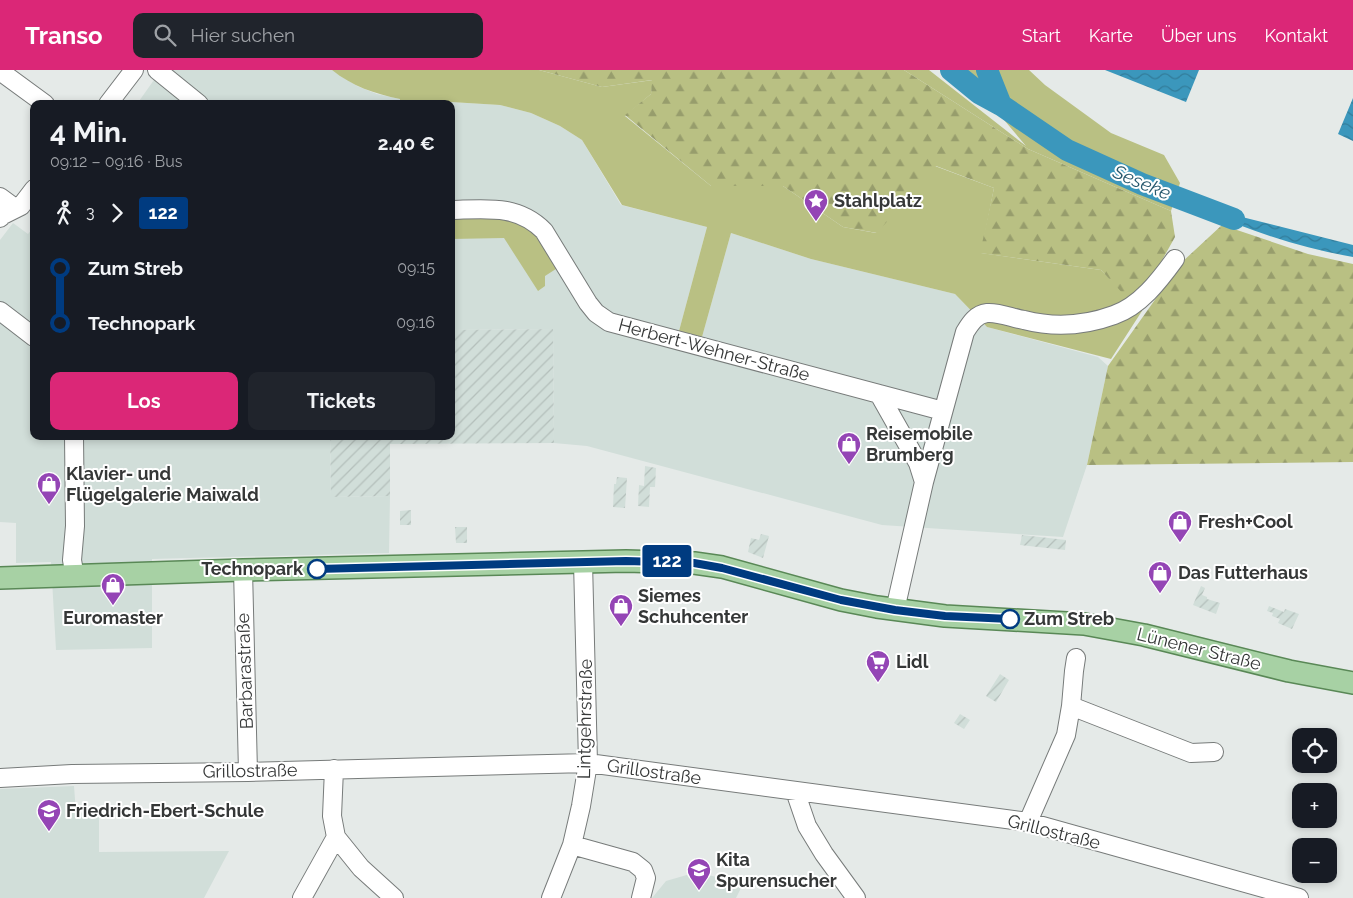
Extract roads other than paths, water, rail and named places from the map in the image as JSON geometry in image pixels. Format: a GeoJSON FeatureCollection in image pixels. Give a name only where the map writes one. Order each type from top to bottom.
{"type":"FeatureCollection","features":[{"type":"Feature","properties":{"kind":"main road","name":"Lünener Straße"},"geometry":{"type":"LineString","coordinates":[[0,578],[243,570],[662,561],[712,566],[841,600],[895,610],[945,616],[1084,624],[1144,636],[1289,671],[1353,683]]}},
{"type":"Feature","properties":{"kind":"street"},"geometry":{"type":"LineString","coordinates":[[111,100],[134,70]]}},
{"type":"Feature","properties":{"kind":"street"},"geometry":{"type":"LineString","coordinates":[[157,70],[194,100]]}},
{"type":"Feature","properties":{"kind":"street"},"geometry":{"type":"LineString","coordinates":[[4,74],[40,100]]}},
{"type":"Feature","properties":{"kind":"street"},"geometry":{"type":"LineString","coordinates":[[0,218],[21,206],[30,194]]}},
{"type":"Feature","properties":{"kind":"street"},"geometry":{"type":"LineString","coordinates":[[0,197],[15,208]]}},
{"type":"Feature","properties":{"kind":"street","name":"Herbert-Wehner-Straße"},"geometry":{"type":"LineString","coordinates":[[455,210],[493,209],[512,212],[536,223],[544,231],[588,303],[596,313],[609,322],[943,411]]}},
{"type":"Feature","properties":{"kind":"street"},"geometry":{"type":"LineString","coordinates":[[895,610],[924,482],[965,332],[970,323],[977,316],[985,313],[1046,325],[1067,326],[1092,322],[1116,315],[1132,306],[1158,282],[1175,259]]}},
{"type":"Feature","properties":{"kind":"street"},"geometry":{"type":"LineString","coordinates":[[0,311],[30,334]]}},
{"type":"Feature","properties":{"kind":"street"},"geometry":{"type":"LineString","coordinates":[[879,394],[918,463],[924,482]]}},
{"type":"Feature","properties":{"kind":"street"},"geometry":{"type":"LineString","coordinates":[[74,440],[75,526],[72,560],[75,576]]}},
{"type":"Feature","properties":{"kind":"street","name":"Lintgehrstraße"},"geometry":{"type":"LineString","coordinates":[[551,898],[572,845],[588,764],[583,562]]}},
{"type":"Feature","properties":{"kind":"street","name":"Barbarastraße"},"geometry":{"type":"LineString","coordinates":[[243,570],[248,772]]}},
{"type":"Feature","properties":{"kind":"street"},"geometry":{"type":"LineString","coordinates":[[1028,822],[1066,735],[1076,658]]}},
{"type":"Feature","properties":{"kind":"street"},"geometry":{"type":"LineString","coordinates":[[1071,706],[1191,752],[1214,752]]}},
{"type":"Feature","properties":{"kind":"street","name":"Grillostraße"},"geometry":{"type":"LineString","coordinates":[[0,778],[72,774],[588,764],[1028,822],[1297,898]]}},
{"type":"Feature","properties":{"kind":"street"},"geometry":{"type":"LineString","coordinates":[[334,769],[332,816],[336,837],[361,868],[394,898]]}},
{"type":"Feature","properties":{"kind":"street"},"geometry":{"type":"LineString","coordinates":[[795,791],[807,826],[824,854],[856,898]]}},
{"type":"Feature","properties":{"kind":"street"},"geometry":{"type":"LineString","coordinates":[[302,898],[336,837]]}},
{"type":"Feature","properties":{"kind":"street"},"geometry":{"type":"LineString","coordinates":[[572,845],[633,862],[639,866],[646,878],[641,898]]}},
{"type":"Feature","properties":{"kind":"water"},"geometry":{"type":"Polygon","coordinates":[[[1105,70],[1199,70],[1186,102],[1105,70]]]}},
{"type":"Feature","properties":{"kind":"water"},"geometry":{"type":"Polygon","coordinates":[[[1353,98],[1353,141],[1338,134],[1353,98]]]}},
{"type":"Feature","properties":{"kind":"water"},"geometry":{"type":"Polygon","coordinates":[[[1207,201],[1238,216],[1353,245],[1353,257],[1296,244],[1240,225],[1204,210],[1207,201]]]}},
{"type":"Feature","properties":{"kind":"waterway","name":"Seseke"},"geometry":{"type":"LineString","coordinates":[[951,70],[979,93],[1001,105],[1067,150],[1142,184],[1234,219]]}},
{"type":"Feature","properties":{"kind":"waterway"},"geometry":{"type":"LineString","coordinates":[[987,70],[1001,105]]}},
{"type":"Feature","properties":{"kind":"place","name":"Stahlplatz"},"geometry":{"type":"Point","coordinates":[816,222]}},
{"type":"Feature","properties":{"kind":"place","name":"Reisemobile Brumberg"},"geometry":{"type":"Point","coordinates":[849,465]}},
{"type":"Feature","properties":{"kind":"place","name":"Klavier- und Flügelgalerie Maiwald"},"geometry":{"type":"Point","coordinates":[49,505]}},
{"type":"Feature","properties":{"kind":"place","name":"Fresh+Cool"},"geometry":{"type":"Point","coordinates":[1180,543]}},
{"type":"Feature","properties":{"kind":"place","name":"Technopark"},"geometry":{"type":"Point","coordinates":[317,569]}},
{"type":"Feature","properties":{"kind":"place","name":"Das Futterhaus"},"geometry":{"type":"Point","coordinates":[1160,594]}},
{"type":"Feature","properties":{"kind":"place","name":"Euromaster"},"geometry":{"type":"Point","coordinates":[113,606]}},
{"type":"Feature","properties":{"kind":"place","name":"Zum Streb"},"geometry":{"type":"Point","coordinates":[1010,619]}},
{"type":"Feature","properties":{"kind":"place","name":"Siemes Schuhcenter"},"geometry":{"type":"Point","coordinates":[621,627]}},
{"type":"Feature","properties":{"kind":"place","name":"Lidl"},"geometry":{"type":"Point","coordinates":[878,683]}},
{"type":"Feature","properties":{"kind":"place","name":"Friedrich-Ebert-Schule"},"geometry":{"type":"Point","coordinates":[49,832]}},
{"type":"Feature","properties":{"kind":"place","name":"Kita Spurensucher"},"geometry":{"type":"Point","coordinates":[699,891]}}]}
